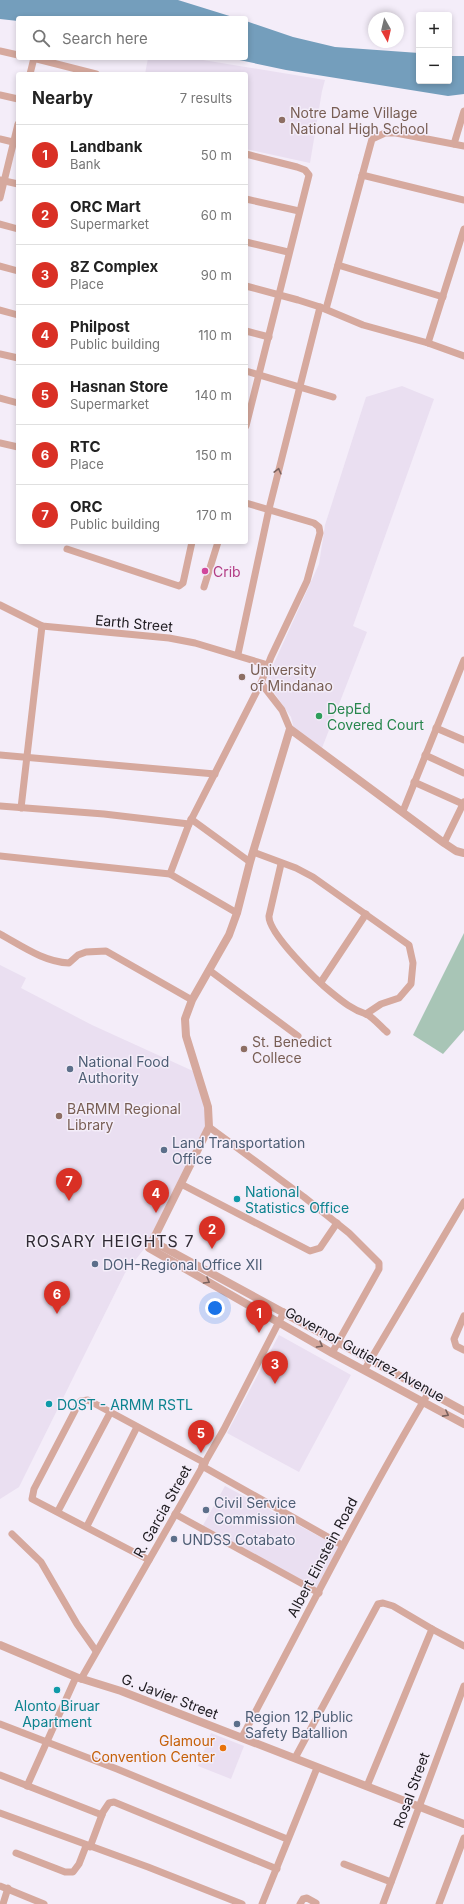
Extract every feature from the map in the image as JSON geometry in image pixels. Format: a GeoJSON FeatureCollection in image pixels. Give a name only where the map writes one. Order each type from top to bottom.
{"type":"FeatureCollection","features":[{"type":"Feature","properties":{"kind":"street"},"geometry":{"type":"LineString","coordinates":[[0,51],[16,55]]}},
{"type":"Feature","properties":{"kind":"street"},"geometry":{"type":"LineString","coordinates":[[30,72],[33,60]]}},
{"type":"Feature","properties":{"kind":"street"},"geometry":{"type":"LineString","coordinates":[[41,60],[88,72]]}},
{"type":"Feature","properties":{"kind":"street"},"geometry":{"type":"LineString","coordinates":[[0,94],[16,98]]}},
{"type":"Feature","properties":{"kind":"street"},"geometry":{"type":"LineString","coordinates":[[454,144],[464,111]]}},
{"type":"Feature","properties":{"kind":"street"},"geometry":{"type":"LineString","coordinates":[[238,654],[269,509],[300,386],[323,308],[338,266],[372,139],[377,135],[385,133],[401,133],[464,146]]}},
{"type":"Feature","properties":{"kind":"street"},"geometry":{"type":"LineString","coordinates":[[0,139],[16,143],[2,180],[0,198]]}},
{"type":"Feature","properties":{"kind":"street"},"geometry":{"type":"LineString","coordinates":[[248,154],[298,167],[308,172],[269,337],[248,413]]}},
{"type":"Feature","properties":{"kind":"street"},"geometry":{"type":"LineString","coordinates":[[362,175],[464,200]]}},
{"type":"Feature","properties":{"kind":"street"},"geometry":{"type":"LineString","coordinates":[[2,180],[16,184]]}},
{"type":"Feature","properties":{"kind":"street"},"geometry":{"type":"LineString","coordinates":[[248,199],[299,211]]}},
{"type":"Feature","properties":{"kind":"street"},"geometry":{"type":"LineString","coordinates":[[0,224],[16,228]]}},
{"type":"Feature","properties":{"kind":"street"},"geometry":{"type":"LineString","coordinates":[[428,343],[464,229]]}},
{"type":"Feature","properties":{"kind":"street"},"geometry":{"type":"LineString","coordinates":[[248,242],[288,252]]}},
{"type":"Feature","properties":{"kind":"street"},"geometry":{"type":"LineString","coordinates":[[0,266],[16,270]]}},
{"type":"Feature","properties":{"kind":"street"},"geometry":{"type":"LineString","coordinates":[[338,266],[443,297]]}},
{"type":"Feature","properties":{"kind":"street"},"geometry":{"type":"LineString","coordinates":[[248,286],[323,308],[362,326],[428,343],[464,356]]}},
{"type":"Feature","properties":{"kind":"street"},"geometry":{"type":"LineString","coordinates":[[0,310],[16,314]]}},
{"type":"Feature","properties":{"kind":"street"},"geometry":{"type":"LineString","coordinates":[[248,331],[269,337]]}},
{"type":"Feature","properties":{"kind":"street"},"geometry":{"type":"LineString","coordinates":[[0,354],[16,358]]}},
{"type":"Feature","properties":{"kind":"street"},"geometry":{"type":"LineString","coordinates":[[248,372],[300,386],[332,397]]}},
{"type":"Feature","properties":{"kind":"street"},"geometry":{"type":"LineString","coordinates":[[0,398],[16,402]]}},
{"type":"Feature","properties":{"kind":"street"},"geometry":{"type":"LineString","coordinates":[[0,443],[16,447]]}},
{"type":"Feature","properties":{"kind":"street"},"geometry":{"type":"LineString","coordinates":[[170,874],[190,822],[261,683],[307,581],[320,533],[319,527],[314,523],[248,504]]}},
{"type":"Feature","properties":{"kind":"street"},"geometry":{"type":"LineString","coordinates":[[67,549],[179,586],[182,583],[192,544]]}},
{"type":"Feature","properties":{"kind":"street"},"geometry":{"type":"LineString","coordinates":[[204,587],[217,544]]}},
{"type":"Feature","properties":{"kind":"street","name":"Earth Street"},"geometry":{"type":"LineString","coordinates":[[0,605],[42,626],[170,638],[238,654],[268,665]]}},
{"type":"Feature","properties":{"kind":"street"},"geometry":{"type":"LineString","coordinates":[[21,808],[42,626]]}},
{"type":"Feature","properties":{"kind":"street"},"geometry":{"type":"LineString","coordinates":[[402,811],[464,660]]}},
{"type":"Feature","properties":{"kind":"street"},"geometry":{"type":"LineString","coordinates":[[261,683],[282,710],[290,729],[444,843],[456,851],[464,853]]}},
{"type":"Feature","properties":{"kind":"street"},"geometry":{"type":"LineString","coordinates":[[436,728],[464,740]]}},
{"type":"Feature","properties":{"kind":"street"},"geometry":{"type":"LineString","coordinates":[[151,1244],[209,1127],[208,1107],[184,1027],[185,1019],[192,1000],[229,935],[237,913],[250,862],[290,729]]}},
{"type":"Feature","properties":{"kind":"street"},"geometry":{"type":"LineString","coordinates":[[0,755],[215,774]]}},
{"type":"Feature","properties":{"kind":"street"},"geometry":{"type":"LineString","coordinates":[[426,755],[464,773]]}},
{"type":"Feature","properties":{"kind":"street"},"geometry":{"type":"LineString","coordinates":[[414,782],[464,803],[444,843]]}},
{"type":"Feature","properties":{"kind":"street"},"geometry":{"type":"LineString","coordinates":[[0,806],[190,822],[250,862]]}},
{"type":"Feature","properties":{"kind":"street"},"geometry":{"type":"LineString","coordinates":[[253,852],[281,864],[296,868],[313,877],[407,942],[412,953],[414,972],[411,984],[405,993],[399,998],[381,1004],[366,1014]]}},
{"type":"Feature","properties":{"kind":"street"},"geometry":{"type":"LineString","coordinates":[[0,856],[170,874],[237,913]]}},
{"type":"Feature","properties":{"kind":"street"},"geometry":{"type":"LineString","coordinates":[[281,864],[269,922],[279,938],[330,992],[356,1011],[366,1014],[387,1032]]}},
{"type":"Feature","properties":{"kind":"street"},"geometry":{"type":"LineString","coordinates":[[321,982],[366,914]]}},
{"type":"Feature","properties":{"kind":"street"},"geometry":{"type":"LineString","coordinates":[[0,934],[44,958],[56,962],[69,963],[78,955],[86,952],[106,951],[192,1000]]}},
{"type":"Feature","properties":{"kind":"street"},"geometry":{"type":"LineString","coordinates":[[209,970],[298,1036]]}},
{"type":"Feature","properties":{"kind":"street"},"geometry":{"type":"LineString","coordinates":[[209,1127],[269,1170],[337,1223],[377,1260],[380,1266],[332,1353]]}},
{"type":"Feature","properties":{"kind":"street"},"geometry":{"type":"LineString","coordinates":[[181,1184],[310,1251],[320,1248],[337,1223]]}},
{"type":"Feature","properties":{"kind":"street"},"geometry":{"type":"LineString","coordinates":[[365,1369],[464,1202]]}},
{"type":"Feature","properties":{"kind":"street","name":"Governor Gutierrez Avenue"},"geometry":{"type":"LineString","coordinates":[[151,1244],[284,1312],[464,1411]]}},
{"type":"Feature","properties":{"kind":"street","name":"Governor Gutierrez Avenue"},"geometry":{"type":"LineString","coordinates":[[151,1244],[332,1353],[365,1369],[464,1424]]}},
{"type":"Feature","properties":{"kind":"street","name":"R. Garcia Street"},"geometry":{"type":"LineString","coordinates":[[27,1786],[46,1742],[79,1678],[175,1514],[284,1312]]}},
{"type":"Feature","properties":{"kind":"street"},"geometry":{"type":"LineString","coordinates":[[464,1316],[454,1339],[456,1346],[464,1350]]}},
{"type":"Feature","properties":{"kind":"street","name":"Albert Einstein Road"},"geometry":{"type":"LineString","coordinates":[[242,1737],[319,1593],[342,1545],[429,1392]]}},
{"type":"Feature","properties":{"kind":"street"},"geometry":{"type":"LineString","coordinates":[[149,1560],[58,1511],[34,1501],[32,1496],[79,1403],[85,1400],[203,1464],[342,1545]]}},
{"type":"Feature","properties":{"kind":"street"},"geometry":{"type":"LineString","coordinates":[[58,1511],[110,1413]]}},
{"type":"Feature","properties":{"kind":"street"},"geometry":{"type":"LineString","coordinates":[[87,1526],[137,1427]]}},
{"type":"Feature","properties":{"kind":"street"},"geometry":{"type":"LineString","coordinates":[[175,1514],[319,1593]]}},
{"type":"Feature","properties":{"kind":"street"},"geometry":{"type":"LineString","coordinates":[[12,1534],[41,1562],[77,1624],[96,1651]]}},
{"type":"Feature","properties":{"kind":"street"},"geometry":{"type":"LineString","coordinates":[[295,1758],[376,1606],[383,1603],[393,1606],[432,1630],[464,1646]]}},
{"type":"Feature","properties":{"kind":"street"},"geometry":{"type":"LineString","coordinates":[[367,1786],[432,1630]]}},
{"type":"Feature","properties":{"kind":"street","name":"G. Javier Street"},"geometry":{"type":"LineString","coordinates":[[0,1645],[79,1678],[121,1691],[464,1824]]}},
{"type":"Feature","properties":{"kind":"street","name":"Rosal Street"},"geometry":{"type":"LineString","coordinates":[[383,1904],[464,1686]]}},
{"type":"Feature","properties":{"kind":"street"},"geometry":{"type":"LineString","coordinates":[[0,1724],[117,1769],[287,1839]]}},
{"type":"Feature","properties":{"kind":"street"},"geometry":{"type":"LineString","coordinates":[[262,1904],[317,1768]]}},
{"type":"Feature","properties":{"kind":"street"},"geometry":{"type":"LineString","coordinates":[[0,1775],[102,1815]]}},
{"type":"Feature","properties":{"kind":"street"},"geometry":{"type":"LineString","coordinates":[[16,1853],[65,1872],[73,1872],[79,1864],[109,1803],[114,1802],[277,1869]]}},
{"type":"Feature","properties":{"kind":"street"},"geometry":{"type":"LineString","coordinates":[[0,1813],[148,1867],[242,1904]]}},
{"type":"Feature","properties":{"kind":"street"},"geometry":{"type":"LineString","coordinates":[[439,1904],[464,1838]]}},
{"type":"Feature","properties":{"kind":"street"},"geometry":{"type":"LineString","coordinates":[[344,1864],[391,1882]]}},
{"type":"Feature","properties":{"kind":"street"},"geometry":{"type":"LineString","coordinates":[[0,1886],[44,1904]]}},
{"type":"Feature","properties":{"kind":"street"},"geometry":{"type":"LineString","coordinates":[[3,1904],[8,1888]]}},
{"type":"Feature","properties":{"kind":"street"},"geometry":{"type":"LineString","coordinates":[[300,1904],[305,1898],[316,1903]]}},
{"type":"Feature","properties":{"kind":"shaded area","name":"Notre Dame Village National High School"},"geometry":{"type":"Polygon","coordinates":[[[148,60],[203,60],[325,80],[310,163],[248,149],[248,72],[145,72],[148,60]]]}},
{"type":"Feature","properties":{"kind":"shaded area"},"geometry":{"type":"Polygon","coordinates":[[[402,386],[434,399],[353,626],[367,632],[322,748],[294,729],[291,717],[266,681],[319,564],[325,525],[366,397],[402,386]]]}},
{"type":"Feature","properties":{"kind":"shaded area"},"geometry":{"type":"Polygon","coordinates":[[[0,965],[26,978],[21,988],[92,1025],[193,1071],[206,1109],[207,1123],[144,1249],[125,1273],[19,1487],[0,1499],[0,965]]]}},
{"type":"Feature","properties":{"kind":"shaded area"},"geometry":{"type":"Polygon","coordinates":[[[279,1335],[351,1375],[299,1472],[227,1433],[279,1335]]]}},
{"type":"Feature","properties":{"kind":"shaded area"},"geometry":{"type":"Polygon","coordinates":[[[225,1486],[341,1548],[317,1589],[202,1527],[225,1486]]]}},
{"type":"Feature","properties":{"kind":"shaded area","name":"Glamour Convention Center"},"geometry":{"type":"Polygon","coordinates":[[[211,1733],[244,1746],[231,1779],[198,1766],[211,1733]]]}},
{"type":"Feature","properties":{"kind":"green space"},"geometry":{"type":"Polygon","coordinates":[[[464,933],[464,1030],[443,1054],[413,1035],[464,933]]]}},
{"type":"Feature","properties":{"kind":"water"},"geometry":{"type":"Polygon","coordinates":[[[0,0],[178,0],[230,16],[16,16],[16,21],[0,19],[0,0]]]}},
{"type":"Feature","properties":{"kind":"water"},"geometry":{"type":"Polygon","coordinates":[[[248,22],[293,37],[335,47],[416,53],[416,84],[452,84],[452,56],[464,56],[464,94],[448,96],[286,70],[239,60],[248,60],[248,22]]]}},
{"type":"Feature","properties":{"kind":"place","name":"Notre Dame Village National High School"},"geometry":{"type":"Point","coordinates":[282,120]}},
{"type":"Feature","properties":{"kind":"place","name":"Crib"},"geometry":{"type":"Point","coordinates":[205,571]}},
{"type":"Feature","properties":{"kind":"place","name":"University of Mindanao"},"geometry":{"type":"Point","coordinates":[242,677]}},
{"type":"Feature","properties":{"kind":"place","name":"DepEd Covered Court"},"geometry":{"type":"Point","coordinates":[319,716]}},
{"type":"Feature","properties":{"kind":"place","name":"St. Benedict Collece"},"geometry":{"type":"Point","coordinates":[244,1049]}},
{"type":"Feature","properties":{"kind":"place","name":"National Food Authority"},"geometry":{"type":"Point","coordinates":[70,1069]}},
{"type":"Feature","properties":{"kind":"place","name":"BARMM Regional Library"},"geometry":{"type":"Point","coordinates":[59,1116]}},
{"type":"Feature","properties":{"kind":"place","name":"Land Transportation Office"},"geometry":{"type":"Point","coordinates":[164,1150]}},
{"type":"Feature","properties":{"kind":"place","name":"National Statistics Office"},"geometry":{"type":"Point","coordinates":[237,1199]}},
{"type":"Feature","properties":{"kind":"place","name":"ORC"},"geometry":{"type":"Point","coordinates":[69,1201]}},
{"type":"Feature","properties":{"kind":"place","name":"Philpost"},"geometry":{"type":"Point","coordinates":[156,1213]}},
{"type":"Feature","properties":{"kind":"place","name":"ORC Mart"},"geometry":{"type":"Point","coordinates":[212,1249]}},
{"type":"Feature","properties":{"kind":"place","name":"DOH-Regional Office XII"},"geometry":{"type":"Point","coordinates":[95,1264]}},
{"type":"Feature","properties":{"kind":"place","name":"RTC"},"geometry":{"type":"Point","coordinates":[57,1314]}},
{"type":"Feature","properties":{"kind":"place","name":"Landbank"},"geometry":{"type":"Point","coordinates":[259,1333]}},
{"type":"Feature","properties":{"kind":"place","name":"8Z Complex"},"geometry":{"type":"Point","coordinates":[275,1384]}},
{"type":"Feature","properties":{"kind":"place","name":"DOST - ARMM RSTL"},"geometry":{"type":"Point","coordinates":[49,1404]}},
{"type":"Feature","properties":{"kind":"place","name":"Hasnan Store"},"geometry":{"type":"Point","coordinates":[201,1453]}},
{"type":"Feature","properties":{"kind":"place","name":"Civil Service Commission"},"geometry":{"type":"Point","coordinates":[206,1510]}},
{"type":"Feature","properties":{"kind":"place","name":"UNDSS Cotabato"},"geometry":{"type":"Point","coordinates":[174,1539]}},
{"type":"Feature","properties":{"kind":"place","name":"Alonto Biruar Apartment"},"geometry":{"type":"Point","coordinates":[57,1690]}},
{"type":"Feature","properties":{"kind":"place","name":"Region 12 Public Safety Batallion"},"geometry":{"type":"Point","coordinates":[237,1724]}},
{"type":"Feature","properties":{"kind":"place","name":"Glamour Convention Center"},"geometry":{"type":"Point","coordinates":[223,1748]}},
{"type":"Feature","properties":{"kind":"district","name":"ROSARY HEIGHTS 7"},"geometry":{"type":"Point","coordinates":[110,1241]}}]}
